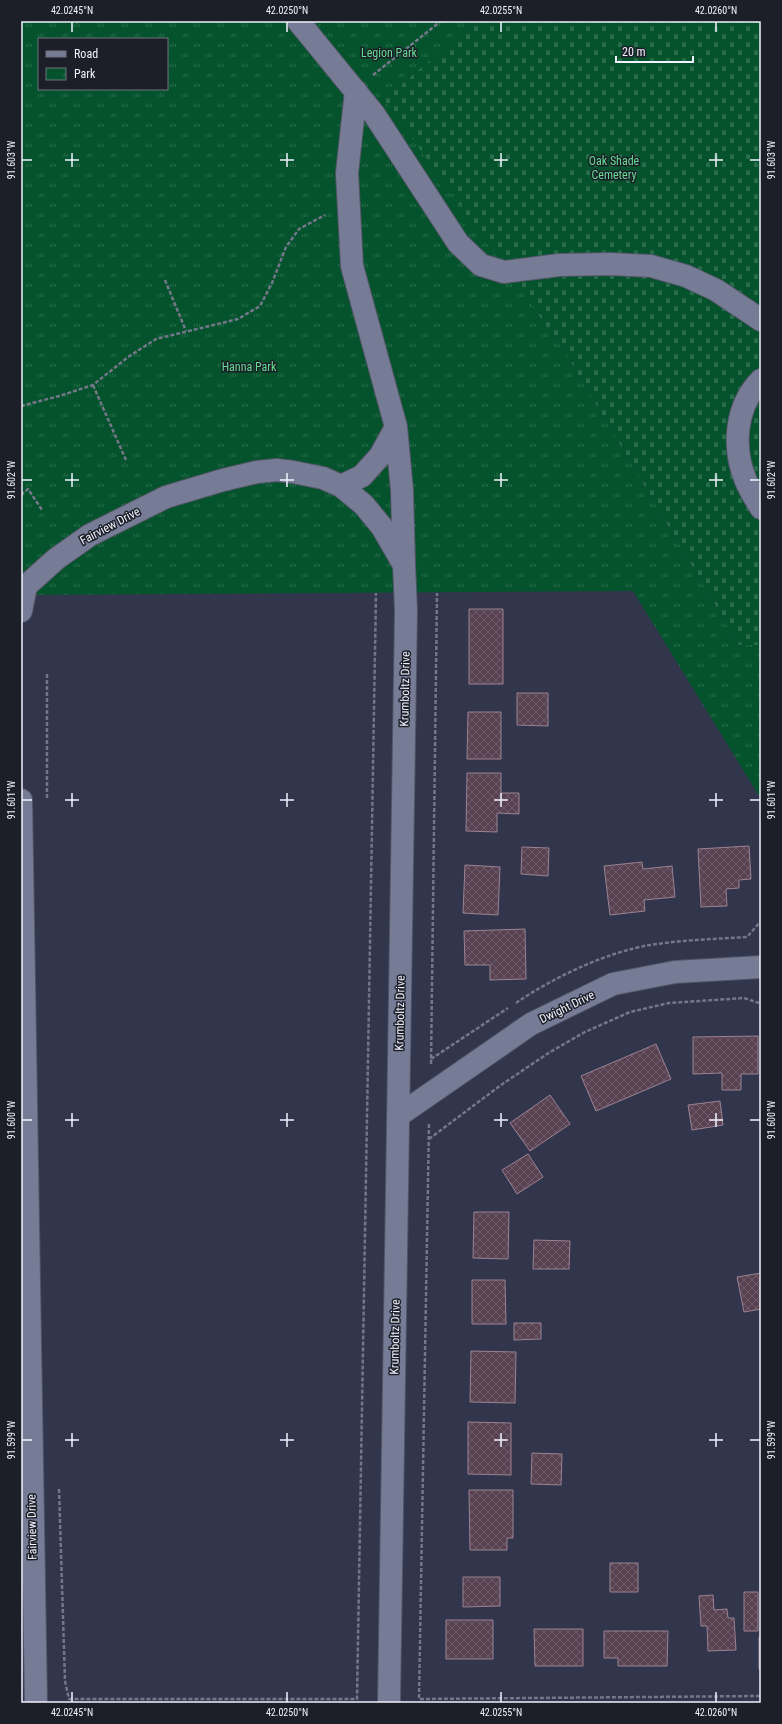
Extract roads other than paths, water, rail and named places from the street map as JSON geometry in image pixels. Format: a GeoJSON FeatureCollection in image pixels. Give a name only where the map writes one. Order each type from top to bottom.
{"type":"FeatureCollection","features":[{"type":"Feature","properties":{"kind":"street"},"geometry":{"type":"LineString","coordinates":[[298,21],[374,114],[458,243],[481,265],[504,272],[559,265],[610,264],[651,266],[686,276],[716,290],[761,320]]}},
{"type":"Feature","properties":{"kind":"street"},"geometry":{"type":"LineString","coordinates":[[356,91],[347,173],[352,266],[396,427],[402,490],[404,565]]}},
{"type":"Feature","properties":{"kind":"street"},"geometry":{"type":"LineString","coordinates":[[761,380],[752,389],[740,412],[738,437],[740,460],[746,481],[761,508]]}},
{"type":"Feature","properties":{"kind":"street"},"geometry":{"type":"LineString","coordinates":[[341,486],[362,476],[380,456],[396,427]]}},
{"type":"Feature","properties":{"kind":"street","name":"Krumboltz Drive"},"geometry":{"type":"LineString","coordinates":[[206,485],[257,472],[277,470],[323,478],[341,486],[364,505],[378,522],[404,565],[406,610],[389,1703]]}},
{"type":"Feature","properties":{"kind":"street","name":"Fairview Drive"},"geometry":{"type":"LineString","coordinates":[[21,611],[24,577],[56,559],[90,535],[166,497],[206,485]]}},
{"type":"Feature","properties":{"kind":"street","name":"Fairview Drive"},"geometry":{"type":"LineString","coordinates":[[21,800],[36,1703]]}},
{"type":"Feature","properties":{"kind":"street","name":"Dwight Drive"},"geometry":{"type":"LineString","coordinates":[[398,1116],[531,1024],[614,984],[675,972],[761,966]]}},
{"type":"Feature","properties":{"kind":"park label","name":"Legion Park"},"geometry":{"type":"Point","coordinates":[389,53]}},
{"type":"Feature","properties":{"kind":"park label","name":"Oak Shade Cemetery"},"geometry":{"type":"Point","coordinates":[614,168]}},
{"type":"Feature","properties":{"kind":"park label","name":"Hanna Park"},"geometry":{"type":"Point","coordinates":[249,367]}}]}
